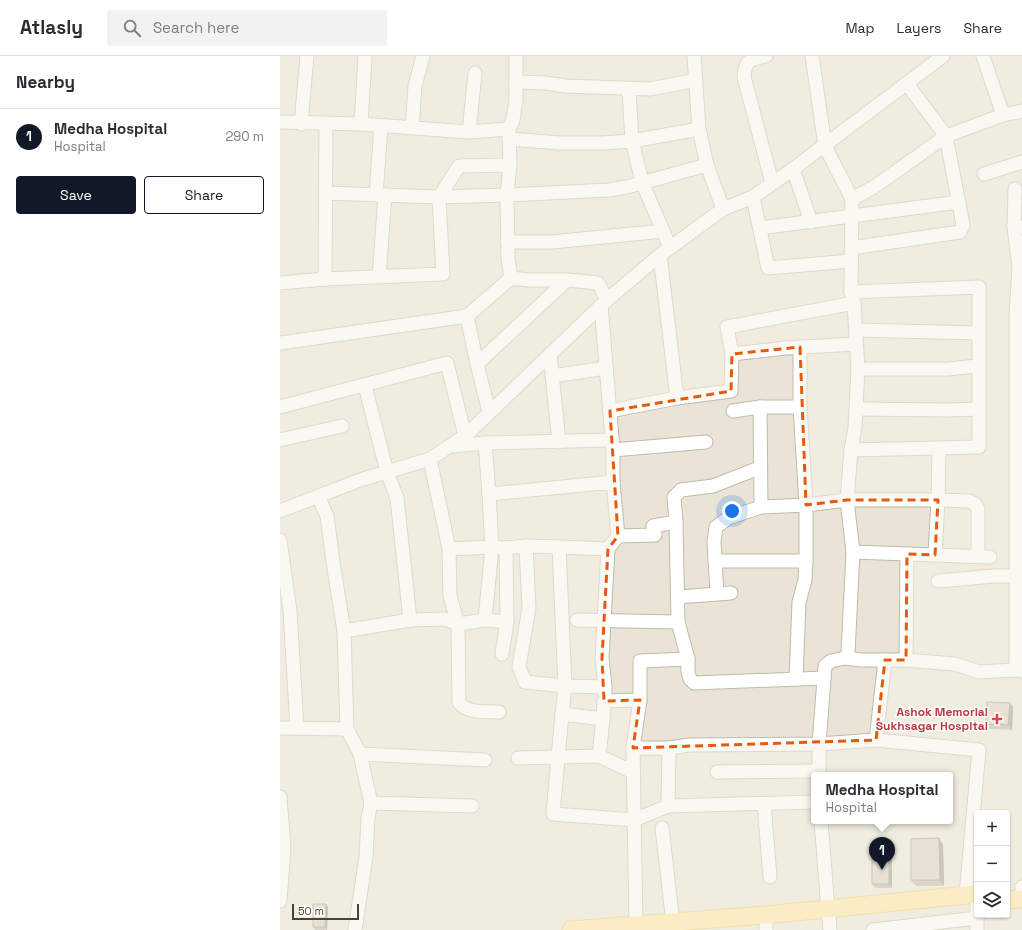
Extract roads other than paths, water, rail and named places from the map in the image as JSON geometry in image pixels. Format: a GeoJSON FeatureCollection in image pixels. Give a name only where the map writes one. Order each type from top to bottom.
{"type":"FeatureCollection","features":[{"type":"Feature","properties":{"kind":"main road"},"geometry":{"type":"LineString","coordinates":[[1010,892],[1022,891]]}},
{"type":"Feature","properties":{"kind":"main road"},"geometry":{"type":"LineString","coordinates":[[1010,900],[1022,899]]}},
{"type":"Feature","properties":{"kind":"main road"},"geometry":{"type":"LineString","coordinates":[[709,926],[829,919],[974,907]]}},
{"type":"Feature","properties":{"kind":"main road"},"geometry":{"type":"LineString","coordinates":[[571,930],[636,926],[766,927],[829,919]]}},
{"type":"Feature","properties":{"kind":"street"},"geometry":{"type":"LineString","coordinates":[[301,124],[307,56]]}},
{"type":"Feature","properties":{"kind":"street"},"geometry":{"type":"LineString","coordinates":[[361,124],[365,56]]}},
{"type":"Feature","properties":{"kind":"street"},"geometry":{"type":"LineString","coordinates":[[412,128],[415,86],[423,56]]}},
{"type":"Feature","properties":{"kind":"street"},"geometry":{"type":"LineString","coordinates":[[511,278],[507,242],[507,195],[510,165],[509,134],[516,100],[516,56]]}},
{"type":"Feature","properties":{"kind":"street"},"geometry":{"type":"LineString","coordinates":[[694,56],[699,129],[707,165],[723,209]]}},
{"type":"Feature","properties":{"kind":"street"},"geometry":{"type":"LineString","coordinates":[[766,56],[747,62],[744,69],[744,77],[772,183]]}},
{"type":"Feature","properties":{"kind":"street"},"geometry":{"type":"LineString","coordinates":[[812,56],[825,146],[852,199],[852,297],[856,330],[858,369],[855,428],[851,450],[847,500],[852,552],[848,653],[846,658]]}},
{"type":"Feature","properties":{"kind":"street"},"geometry":{"type":"LineString","coordinates":[[280,512],[318,496],[387,472],[430,460],[452,446],[465,436],[604,303],[666,252],[723,209],[754,197],[825,146],[943,56]]}},
{"type":"Feature","properties":{"kind":"street"},"geometry":{"type":"LineString","coordinates":[[983,56],[1003,115]]}},
{"type":"Feature","properties":{"kind":"street"},"geometry":{"type":"LineString","coordinates":[[469,132],[475,73]]}},
{"type":"Feature","properties":{"kind":"street"},"geometry":{"type":"LineString","coordinates":[[516,82],[546,83],[565,86],[650,89],[696,80]]}},
{"type":"Feature","properties":{"kind":"street"},"geometry":{"type":"LineString","coordinates":[[754,197],[768,268],[851,255],[960,232],[964,225],[946,136],[907,84]]}},
{"type":"Feature","properties":{"kind":"street"},"geometry":{"type":"LineString","coordinates":[[628,89],[632,141],[642,182],[663,231],[666,252],[677,398]]}},
{"type":"Feature","properties":{"kind":"street"},"geometry":{"type":"LineString","coordinates":[[852,199],[874,187],[946,136],[1003,115],[1022,111]]}},
{"type":"Feature","properties":{"kind":"street"},"geometry":{"type":"LineString","coordinates":[[280,122],[301,124],[361,124],[509,134],[560,143],[632,141],[699,129]]}},
{"type":"Feature","properties":{"kind":"street"},"geometry":{"type":"LineString","coordinates":[[325,279],[326,124]]}},
{"type":"Feature","properties":{"kind":"street"},"geometry":{"type":"LineString","coordinates":[[379,276],[381,126]]}},
{"type":"Feature","properties":{"kind":"street"},"geometry":{"type":"LineString","coordinates":[[984,174],[1022,162]]}},
{"type":"Feature","properties":{"kind":"street"},"geometry":{"type":"LineString","coordinates":[[280,283],[379,276],[443,274],[439,197],[459,166],[510,165]]}},
{"type":"Feature","properties":{"kind":"street"},"geometry":{"type":"LineString","coordinates":[[326,193],[439,197],[609,190],[627,187],[707,165]]}},
{"type":"Feature","properties":{"kind":"street"},"geometry":{"type":"LineString","coordinates":[[793,169],[811,222]]}},
{"type":"Feature","properties":{"kind":"street"},"geometry":{"type":"LineString","coordinates":[[819,772],[819,744],[825,666],[831,661],[846,658],[861,660],[906,660],[955,664],[979,672],[1019,670],[1016,576],[1019,431],[1019,313],[1021,268],[1015,189]]}},
{"type":"Feature","properties":{"kind":"street"},"geometry":{"type":"LineString","coordinates":[[760,228],[959,202]]}},
{"type":"Feature","properties":{"kind":"street"},"geometry":{"type":"LineString","coordinates":[[507,242],[552,242],[663,231]]}},
{"type":"Feature","properties":{"kind":"street"},"geometry":{"type":"LineString","coordinates":[[280,343],[468,316],[511,278],[529,280],[567,280],[598,283],[604,303],[606,368],[613,445],[613,482],[618,536],[608,549],[602,658],[605,687],[599,756]]}},
{"type":"Feature","properties":{"kind":"street"},"geometry":{"type":"LineString","coordinates":[[477,364],[567,280]]}},
{"type":"Feature","properties":{"kind":"street"},"geometry":{"type":"LineString","coordinates":[[610,410],[677,398],[731,391],[732,354],[727,327],[852,297],[979,287],[979,447],[851,450]]}},
{"type":"Feature","properties":{"kind":"street"},"geometry":{"type":"LineString","coordinates":[[468,316],[477,364],[489,412]]}},
{"type":"Feature","properties":{"kind":"street"},"geometry":{"type":"LineString","coordinates":[[856,330],[979,333]]}},
{"type":"Feature","properties":{"kind":"street"},"geometry":{"type":"LineString","coordinates":[[732,354],[800,347],[856,344]]}},
{"type":"Feature","properties":{"kind":"street"},"geometry":{"type":"LineString","coordinates":[[796,679],[799,602],[805,580],[806,561],[806,505],[800,407],[800,347]]}},
{"type":"Feature","properties":{"kind":"street"},"geometry":{"type":"LineString","coordinates":[[550,354],[559,442]]}},
{"type":"Feature","properties":{"kind":"street"},"geometry":{"type":"LineString","coordinates":[[280,407],[447,363],[465,436]]}},
{"type":"Feature","properties":{"kind":"street"},"geometry":{"type":"LineString","coordinates":[[858,369],[947,369],[978,366]]}},
{"type":"Feature","properties":{"kind":"street"},"geometry":{"type":"LineString","coordinates":[[552,376],[606,368]]}},
{"type":"Feature","properties":{"kind":"street"},"geometry":{"type":"LineString","coordinates":[[364,386],[387,472],[397,498],[410,620]]}},
{"type":"Feature","properties":{"kind":"street"},"geometry":{"type":"LineString","coordinates":[[733,411],[760,407],[800,407]]}},
{"type":"Feature","properties":{"kind":"street"},"geometry":{"type":"LineString","coordinates":[[760,407],[759,468],[761,506]]}},
{"type":"Feature","properties":{"kind":"street"},"geometry":{"type":"LineString","coordinates":[[856,409],[978,410]]}},
{"type":"Feature","properties":{"kind":"street"},"geometry":{"type":"LineString","coordinates":[[280,440],[342,426]]}},
{"type":"Feature","properties":{"kind":"street"},"geometry":{"type":"LineString","coordinates":[[452,446],[484,443],[559,442],[613,445],[706,442]]}},
{"type":"Feature","properties":{"kind":"street"},"geometry":{"type":"LineString","coordinates":[[484,443],[492,547],[485,620]]}},
{"type":"Feature","properties":{"kind":"street"},"geometry":{"type":"LineString","coordinates":[[935,555],[939,449]]}},
{"type":"Feature","properties":{"kind":"street"},"geometry":{"type":"LineString","coordinates":[[430,460],[449,549],[450,596],[445,619]]}},
{"type":"Feature","properties":{"kind":"street"},"geometry":{"type":"LineString","coordinates":[[759,468],[713,486],[681,490],[674,497],[678,622],[688,659],[688,672],[690,679],[694,683],[824,678]]}},
{"type":"Feature","properties":{"kind":"street"},"geometry":{"type":"LineString","coordinates":[[489,494],[613,482]]}},
{"type":"Feature","properties":{"kind":"street"},"geometry":{"type":"LineString","coordinates":[[318,496],[327,516],[344,631],[347,729],[360,754],[371,802],[368,818],[366,857],[355,930]]}},
{"type":"Feature","properties":{"kind":"street"},"geometry":{"type":"LineString","coordinates":[[717,594],[714,541],[716,527],[728,518],[761,506],[806,505],[847,500],[938,500],[969,501],[976,504],[978,509],[984,557],[852,552]]}},
{"type":"Feature","properties":{"kind":"street"},"geometry":{"type":"LineString","coordinates":[[618,536],[655,535],[653,526],[676,522]]}},
{"type":"Feature","properties":{"kind":"street"},"geometry":{"type":"LineString","coordinates":[[280,540],[290,611],[297,728]]}},
{"type":"Feature","properties":{"kind":"street"},"geometry":{"type":"LineString","coordinates":[[449,549],[492,547],[506,548],[526,546],[559,546],[608,549]]}},
{"type":"Feature","properties":{"kind":"street"},"geometry":{"type":"LineString","coordinates":[[526,546],[529,608],[519,667],[525,682],[565,686],[605,687]]}},
{"type":"Feature","properties":{"kind":"street"},"geometry":{"type":"LineString","coordinates":[[559,546],[565,686],[553,814],[634,820],[668,806],[811,802]]}},
{"type":"Feature","properties":{"kind":"street"},"geometry":{"type":"LineString","coordinates":[[502,654],[507,622],[506,548]]}},
{"type":"Feature","properties":{"kind":"street"},"geometry":{"type":"LineString","coordinates":[[906,660],[907,554]]}},
{"type":"Feature","properties":{"kind":"street"},"geometry":{"type":"LineString","coordinates":[[715,561],[806,561]]}},
{"type":"Feature","properties":{"kind":"street"},"geometry":{"type":"LineString","coordinates":[[938,581],[994,576],[1016,576]]}},
{"type":"Feature","properties":{"kind":"street"},"geometry":{"type":"LineString","coordinates":[[678,597],[731,593]]}},
{"type":"Feature","properties":{"kind":"street"},"geometry":{"type":"LineString","coordinates":[[450,596],[458,624],[459,703],[464,708],[471,711],[499,712]]}},
{"type":"Feature","properties":{"kind":"street"},"geometry":{"type":"LineString","coordinates":[[344,631],[410,620],[445,619],[458,624],[485,620],[507,622]]}},
{"type":"Feature","properties":{"kind":"street"},"geometry":{"type":"LineString","coordinates":[[577,620],[678,622]]}},
{"type":"Feature","properties":{"kind":"street"},"geometry":{"type":"LineString","coordinates":[[636,926],[633,748],[640,700],[640,661],[688,659]]}},
{"type":"Feature","properties":{"kind":"street"},"geometry":{"type":"LineString","coordinates":[[876,740],[885,660]]}},
{"type":"Feature","properties":{"kind":"street"},"geometry":{"type":"LineString","coordinates":[[604,701],[640,700]]}},
{"type":"Feature","properties":{"kind":"street"},"geometry":{"type":"LineString","coordinates":[[562,714],[603,719]]}},
{"type":"Feature","properties":{"kind":"street"},"geometry":{"type":"LineString","coordinates":[[280,728],[347,729]]}},
{"type":"Feature","properties":{"kind":"street"},"geometry":{"type":"LineString","coordinates":[[633,748],[669,748],[689,745],[819,744],[876,740],[979,750],[976,882]]}},
{"type":"Feature","properties":{"kind":"street"},"geometry":{"type":"LineString","coordinates":[[668,806],[669,748]]}},
{"type":"Feature","properties":{"kind":"street"},"geometry":{"type":"LineString","coordinates":[[360,754],[485,760]]}},
{"type":"Feature","properties":{"kind":"street"},"geometry":{"type":"LineString","coordinates":[[518,758],[599,756],[633,772]]}},
{"type":"Feature","properties":{"kind":"street"},"geometry":{"type":"LineString","coordinates":[[717,772],[811,773]]}},
{"type":"Feature","properties":{"kind":"street"},"geometry":{"type":"LineString","coordinates":[[280,797],[284,848],[280,902]]}},
{"type":"Feature","properties":{"kind":"street"},"geometry":{"type":"LineString","coordinates":[[371,802],[472,806]]}},
{"type":"Feature","properties":{"kind":"street"},"geometry":{"type":"LineString","coordinates":[[764,804],[770,877]]}},
{"type":"Feature","properties":{"kind":"street"},"geometry":{"type":"LineString","coordinates":[[821,824],[829,919]]}},
{"type":"Feature","properties":{"kind":"street"},"geometry":{"type":"LineString","coordinates":[[662,828],[678,926]]}},
{"type":"Feature","properties":{"kind":"street"},"geometry":{"type":"LineString","coordinates":[[873,930],[974,907]]}},
{"type":"Feature","properties":{"kind":"place","name":"Ashok Memorial Sukhsagar Hospital"},"geometry":{"type":"Point","coordinates":[997,719]}},
{"type":"Feature","properties":{"kind":"place","name":"Medha Hospital"},"geometry":{"type":"Point","coordinates":[882,870]}}]}
